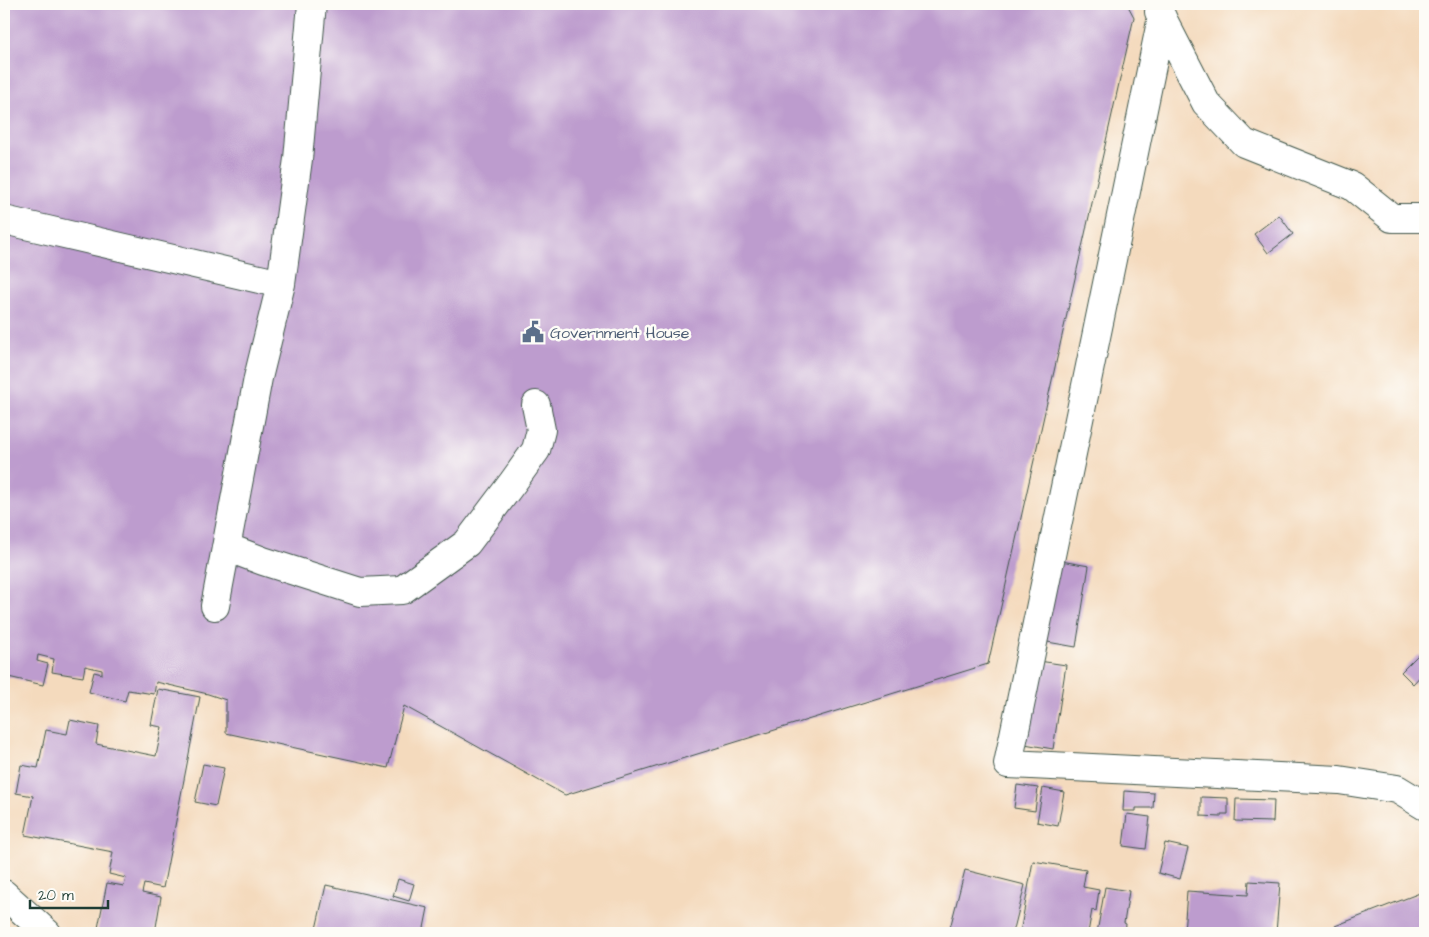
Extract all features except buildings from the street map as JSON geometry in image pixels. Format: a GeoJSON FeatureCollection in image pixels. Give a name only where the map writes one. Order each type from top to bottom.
{"type":"FeatureCollection","features":[{"type":"Feature","properties":{"kind":"street"},"geometry":{"type":"LineString","coordinates":[[215,606],[258,378],[282,284],[298,159],[312,4]]}},
{"type":"Feature","properties":{"kind":"street"},"geometry":{"type":"LineString","coordinates":[[1159,10],[1206,103],[1244,143],[1352,186],[1392,218],[1425,218]]}},
{"type":"Feature","properties":{"kind":"street"},"geometry":{"type":"LineString","coordinates":[[1159,10],[1008,764],[1339,780],[1397,789],[1425,806]]}},
{"type":"Feature","properties":{"kind":"street"},"geometry":{"type":"LineString","coordinates":[[4,220],[282,284]]}},
{"type":"Feature","properties":{"kind":"street"},"geometry":{"type":"LineString","coordinates":[[226,547],[360,592],[402,590],[467,543],[513,482],[536,450],[541,430],[536,405]]}},
{"type":"Feature","properties":{"kind":"street"},"geometry":{"type":"LineString","coordinates":[[4,894],[47,933]]}},
{"type":"Feature","properties":{"kind":"place","name":"Government House"},"geometry":{"type":"Point","coordinates":[533,332]}}]}
